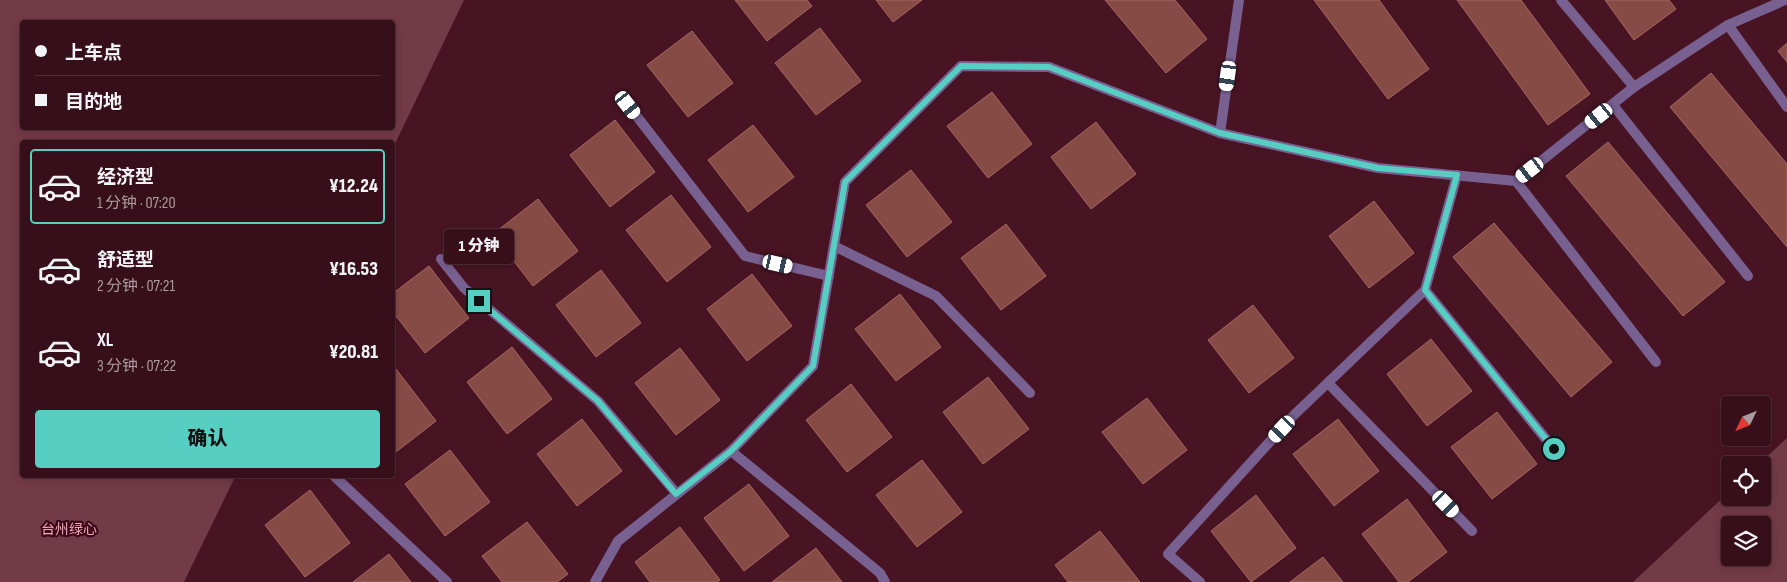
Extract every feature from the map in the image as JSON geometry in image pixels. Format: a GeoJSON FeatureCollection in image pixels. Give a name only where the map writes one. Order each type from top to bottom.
{"type":"FeatureCollection","features":[{"type":"Feature","properties":{"kind":"lane"},"geometry":{"type":"LineString","coordinates":[[1220,133],[1239,0]]}},
{"type":"Feature","properties":{"kind":"lane"},"geometry":{"type":"LineString","coordinates":[[1561,0],[1634,88]]}},
{"type":"Feature","properties":{"kind":"lane"},"geometry":{"type":"LineString","coordinates":[[594,582],[618,541],[731,451],[813,366],[845,182],[961,66],[1049,67],[1220,133],[1378,168],[1516,181],[1634,88],[1728,25],[1785,0]]}},
{"type":"Feature","properties":{"kind":"lane"},"geometry":{"type":"LineString","coordinates":[[1728,25],[1787,107]]}},
{"type":"Feature","properties":{"kind":"lane"},"geometry":{"type":"LineString","coordinates":[[628,105],[745,256],[829,276]]}},
{"type":"Feature","properties":{"kind":"lane"},"geometry":{"type":"LineString","coordinates":[[1613,105],[1748,276]]}},
{"type":"Feature","properties":{"kind":"lane"},"geometry":{"type":"LineString","coordinates":[[1200,582],[1168,554],[1294,415],[1425,290],[1457,175]]}},
{"type":"Feature","properties":{"kind":"lane"},"geometry":{"type":"LineString","coordinates":[[1516,181],[1656,362]]}},
{"type":"Feature","properties":{"kind":"lane"},"geometry":{"type":"LineString","coordinates":[[834,246],[936,296],[1030,393]]}},
{"type":"Feature","properties":{"kind":"lane"},"geometry":{"type":"LineString","coordinates":[[441,259],[464,288],[598,401],[676,494]]}},
{"type":"Feature","properties":{"kind":"lane"},"geometry":{"type":"LineString","coordinates":[[1425,290],[1554,449]]}},
{"type":"Feature","properties":{"kind":"lane"},"geometry":{"type":"LineString","coordinates":[[1328,382],[1472,531]]}},
{"type":"Feature","properties":{"kind":"lane"},"geometry":{"type":"LineString","coordinates":[[731,451],[880,573],[885,582]]}},
{"type":"Feature","properties":{"kind":"lane"},"geometry":{"type":"LineString","coordinates":[[336,478],[447,582]]}},
{"type":"Feature","properties":{"kind":"green space","name":"台州绿心"},"geometry":{"type":"Polygon","coordinates":[[[0,0],[464,0],[395,144],[395,140],[20,140],[20,478],[235,478],[184,582],[0,582],[0,0]]]}},
{"type":"Feature","properties":{"kind":"green space"},"geometry":{"type":"Polygon","coordinates":[[[1787,438],[1787,582],[1633,582],[1721,499],[1721,506],[1771,506],[1771,456],[1768,456],[1787,438]]]}},
{"type":"Feature","properties":{"kind":"building"},"geometry":{"type":"Polygon","coordinates":[[[735,0],[807,0],[812,6],[767,41],[735,0]]]}},
{"type":"Feature","properties":{"kind":"building"},"geometry":{"type":"Polygon","coordinates":[[[876,0],[922,0],[893,22],[876,0]]]}},
{"type":"Feature","properties":{"kind":"building"},"geometry":{"type":"Polygon","coordinates":[[[1105,0],[1175,0],[1207,39],[1166,73],[1105,0]]]}},
{"type":"Feature","properties":{"kind":"building"},"geometry":{"type":"Polygon","coordinates":[[[1314,0],[1379,0],[1429,69],[1388,99],[1314,0]]]}},
{"type":"Feature","properties":{"kind":"building"},"geometry":{"type":"Polygon","coordinates":[[[1457,0],[1521,0],[1590,94],[1548,125],[1457,0]]]}},
{"type":"Feature","properties":{"kind":"building"},"geometry":{"type":"Polygon","coordinates":[[[1605,0],[1669,0],[1676,9],[1634,40],[1605,0]]]}},
{"type":"Feature","properties":{"kind":"building"},"geometry":{"type":"Polygon","coordinates":[[[820,28],[861,81],[816,115],[775,63],[820,28]]]}},
{"type":"Feature","properties":{"kind":"building"},"geometry":{"type":"Polygon","coordinates":[[[692,31],[733,83],[688,117],[647,65],[692,31]]]}},
{"type":"Feature","properties":{"kind":"building"},"geometry":{"type":"Polygon","coordinates":[[[1787,43],[1787,62],[1778,51],[1787,43]]]}},
{"type":"Feature","properties":{"kind":"building"},"geometry":{"type":"Polygon","coordinates":[[[1711,73],[1787,164],[1787,247],[1670,107],[1711,73]]]}},
{"type":"Feature","properties":{"kind":"building"},"geometry":{"type":"Polygon","coordinates":[[[992,92],[1032,144],[988,178],[947,126],[992,92]]]}},
{"type":"Feature","properties":{"kind":"building"},"geometry":{"type":"Polygon","coordinates":[[[615,120],[655,172],[610,207],[570,155],[615,120]]]}},
{"type":"Feature","properties":{"kind":"building"},"geometry":{"type":"Polygon","coordinates":[[[1096,122],[1136,174],[1091,209],[1051,157],[1096,122]]]}},
{"type":"Feature","properties":{"kind":"building"},"geometry":{"type":"Polygon","coordinates":[[[753,125],[794,177],[748,212],[708,160],[753,125]]]}},
{"type":"Feature","properties":{"kind":"building"},"geometry":{"type":"Polygon","coordinates":[[[1608,142],[1725,282],[1683,316],[1566,176],[1608,142]]]}},
{"type":"Feature","properties":{"kind":"building"},"geometry":{"type":"Polygon","coordinates":[[[911,170],[952,222],[907,257],[866,205],[911,170]]]}},
{"type":"Feature","properties":{"kind":"building"},"geometry":{"type":"Polygon","coordinates":[[[671,195],[711,247],[667,282],[626,230],[671,195]]]}},
{"type":"Feature","properties":{"kind":"building"},"geometry":{"type":"Polygon","coordinates":[[[538,199],[578,251],[533,286],[493,234],[538,199]]]}},
{"type":"Feature","properties":{"kind":"building"},"geometry":{"type":"Polygon","coordinates":[[[1374,201],[1414,253],[1369,288],[1329,236],[1374,201]]]}},
{"type":"Feature","properties":{"kind":"building"},"geometry":{"type":"Polygon","coordinates":[[[1494,223],[1612,362],[1571,397],[1453,257],[1494,223]]]}},
{"type":"Feature","properties":{"kind":"building"},"geometry":{"type":"Polygon","coordinates":[[[1006,224],[1046,276],[1001,310],[961,258],[1006,224]]]}},
{"type":"Feature","properties":{"kind":"building"},"geometry":{"type":"Polygon","coordinates":[[[429,266],[469,318],[425,353],[395,315],[395,292],[429,266]]]}},
{"type":"Feature","properties":{"kind":"building"},"geometry":{"type":"Polygon","coordinates":[[[601,270],[641,323],[596,357],[556,305],[601,270]]]}},
{"type":"Feature","properties":{"kind":"building"},"geometry":{"type":"Polygon","coordinates":[[[752,274],[792,326],[747,361],[707,309],[752,274]]]}},
{"type":"Feature","properties":{"kind":"building"},"geometry":{"type":"Polygon","coordinates":[[[900,294],[941,347],[896,381],[855,329],[900,294]]]}},
{"type":"Feature","properties":{"kind":"building"},"geometry":{"type":"Polygon","coordinates":[[[1253,305],[1294,358],[1249,393],[1208,340],[1253,305]]]}},
{"type":"Feature","properties":{"kind":"building"},"geometry":{"type":"Polygon","coordinates":[[[1431,339],[1472,391],[1427,426],[1387,374],[1431,339]]]}},
{"type":"Feature","properties":{"kind":"building"},"geometry":{"type":"Polygon","coordinates":[[[512,347],[552,399],[507,434],[467,382],[512,347]]]}},
{"type":"Feature","properties":{"kind":"building"},"geometry":{"type":"Polygon","coordinates":[[[680,348],[720,400],[676,435],[635,383],[680,348]]]}},
{"type":"Feature","properties":{"kind":"building"},"geometry":{"type":"Polygon","coordinates":[[[395,370],[436,421],[395,453],[395,370]]]}},
{"type":"Feature","properties":{"kind":"building"},"geometry":{"type":"Polygon","coordinates":[[[988,377],[1029,429],[983,464],[943,412],[988,377]]]}},
{"type":"Feature","properties":{"kind":"building"},"geometry":{"type":"Polygon","coordinates":[[[851,384],[892,437],[847,472],[806,420],[851,384]]]}},
{"type":"Feature","properties":{"kind":"building"},"geometry":{"type":"Polygon","coordinates":[[[1147,398],[1187,450],[1143,484],[1102,432],[1147,398]]]}},
{"type":"Feature","properties":{"kind":"building"},"geometry":{"type":"Polygon","coordinates":[[[1497,412],[1537,464],[1492,499],[1451,447],[1497,412]]]}},
{"type":"Feature","properties":{"kind":"building"},"geometry":{"type":"Polygon","coordinates":[[[582,419],[622,471],[577,506],[537,454],[582,419]]]}},
{"type":"Feature","properties":{"kind":"building"},"geometry":{"type":"Polygon","coordinates":[[[1338,419],[1379,471],[1334,506],[1293,454],[1338,419]]]}},
{"type":"Feature","properties":{"kind":"building"},"geometry":{"type":"Polygon","coordinates":[[[450,450],[490,502],[445,536],[405,484],[450,450]]]}},
{"type":"Feature","properties":{"kind":"building"},"geometry":{"type":"Polygon","coordinates":[[[922,460],[962,512],[917,547],[876,495],[922,460]]]}},
{"type":"Feature","properties":{"kind":"building"},"geometry":{"type":"Polygon","coordinates":[[[749,484],[789,536],[744,571],[704,518],[749,484]]]}},
{"type":"Feature","properties":{"kind":"building"},"geometry":{"type":"Polygon","coordinates":[[[310,490],[350,543],[305,577],[265,525],[310,490]]]}},
{"type":"Feature","properties":{"kind":"building"},"geometry":{"type":"Polygon","coordinates":[[[1256,495],[1296,548],[1251,582],[1211,531],[1256,495]]]}},
{"type":"Feature","properties":{"kind":"building"},"geometry":{"type":"Polygon","coordinates":[[[1407,499],[1447,552],[1408,582],[1399,582],[1362,534],[1407,499]]]}},
{"type":"Feature","properties":{"kind":"building"},"geometry":{"type":"Polygon","coordinates":[[[527,522],[568,574],[557,582],[502,582],[482,556],[527,522]]]}},
{"type":"Feature","properties":{"kind":"building"},"geometry":{"type":"Polygon","coordinates":[[[680,527],[720,580],[717,582],[650,582],[635,562],[680,527]]]}},
{"type":"Feature","properties":{"kind":"building"},"geometry":{"type":"Polygon","coordinates":[[[1100,531],[1140,582],[1068,582],[1055,565],[1100,531]]]}},
{"type":"Feature","properties":{"kind":"building"},"geometry":{"type":"Polygon","coordinates":[[[816,548],[842,582],[772,582],[816,548]]]}},
{"type":"Feature","properties":{"kind":"building"},"geometry":{"type":"Polygon","coordinates":[[[389,554],[411,582],[353,582],[389,554]]]}},
{"type":"Feature","properties":{"kind":"building"},"geometry":{"type":"Polygon","coordinates":[[[1323,557],[1343,582],[1290,582],[1323,557]]]}},
{"type":"Feature","properties":{"kind":"route"},"geometry":{"type":"LineString","coordinates":[[479,301],[598,401],[676,494],[731,451],[813,366],[845,182],[961,66],[1049,67],[1220,133],[1378,168],[1457,175],[1425,290],[1554,449]]}}]}
